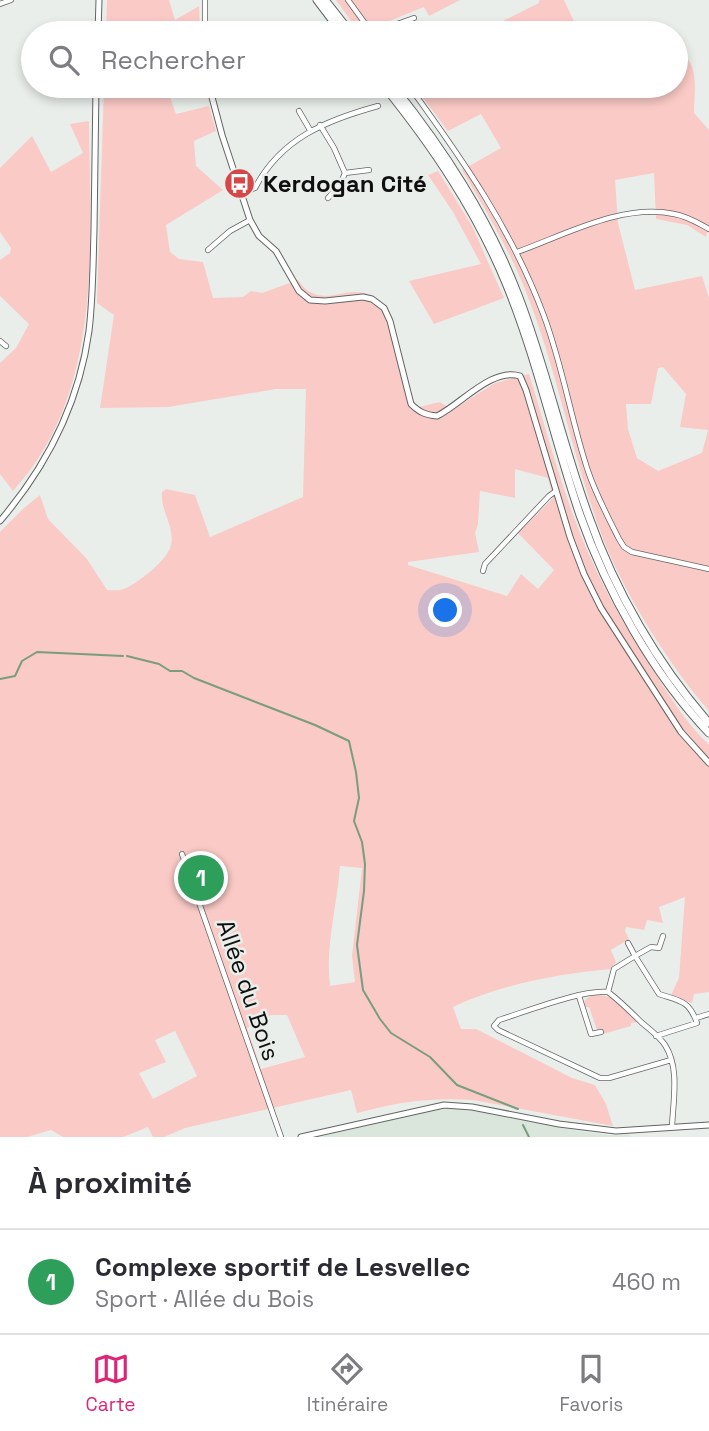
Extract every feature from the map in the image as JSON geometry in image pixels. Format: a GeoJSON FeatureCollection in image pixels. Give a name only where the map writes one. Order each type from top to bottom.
{"type":"FeatureCollection","features":[{"type":"Feature","properties":{"kind":"highway"},"geometry":{"type":"LineString","coordinates":[[317,0],[333,21]]}},
{"type":"Feature","properties":{"kind":"highway"},"geometry":{"type":"LineString","coordinates":[[325,0],[342,21]]}},
{"type":"Feature","properties":{"kind":"highway"},"geometry":{"type":"LineString","coordinates":[[393,98],[438,157],[480,227],[506,284],[599,564],[648,651],[687,707],[709,733]]}},
{"type":"Feature","properties":{"kind":"highway"},"geometry":{"type":"LineString","coordinates":[[402,98],[447,159],[493,239],[528,322],[579,488],[606,561],[647,637],[709,723]]}},
{"type":"Feature","properties":{"kind":"street"},"geometry":{"type":"LineString","coordinates":[[0,4],[11,0]]}},
{"type":"Feature","properties":{"kind":"street"},"geometry":{"type":"LineString","coordinates":[[98,21],[99,0]]}},
{"type":"Feature","properties":{"kind":"street"},"geometry":{"type":"LineString","coordinates":[[205,0],[205,21]]}},
{"type":"Feature","properties":{"kind":"street"},"geometry":{"type":"LineString","coordinates":[[348,0],[363,21]]}},
{"type":"Feature","properties":{"kind":"street"},"geometry":{"type":"LineString","coordinates":[[406,21],[414,18]]}},
{"type":"Feature","properties":{"kind":"street"},"geometry":{"type":"LineString","coordinates":[[0,521],[48,454],[70,406],[83,361],[92,299],[96,98]]}},
{"type":"Feature","properties":{"kind":"street"},"geometry":{"type":"LineString","coordinates":[[212,98],[250,220],[259,236],[276,251],[304,296],[317,301],[363,297],[372,299],[384,308],[390,321],[411,404],[419,412],[437,416],[491,381],[505,375],[520,376],[584,574],[601,608],[681,733],[709,763]]}},
{"type":"Feature","properties":{"kind":"street"},"geometry":{"type":"LineString","coordinates":[[418,98],[486,196],[517,252],[532,285],[557,356],[588,471],[619,539],[624,547],[632,552],[709,569]]}},
{"type":"Feature","properties":{"kind":"street"},"geometry":{"type":"LineString","coordinates":[[242,193],[255,188],[270,162],[310,130],[378,106]]}},
{"type":"Feature","properties":{"kind":"street"},"geometry":{"type":"LineString","coordinates":[[299,111],[310,130]]}},
{"type":"Feature","properties":{"kind":"street"},"geometry":{"type":"LineString","coordinates":[[320,125],[345,173],[340,185],[328,198]]}},
{"type":"Feature","properties":{"kind":"street"},"geometry":{"type":"LineString","coordinates":[[345,173],[369,170]]}},
{"type":"Feature","properties":{"kind":"street"},"geometry":{"type":"LineString","coordinates":[[517,252],[610,219],[638,213],[675,214],[709,229]]}},
{"type":"Feature","properties":{"kind":"street"},"geometry":{"type":"LineString","coordinates":[[208,250],[230,231],[250,220]]}},
{"type":"Feature","properties":{"kind":"street"},"geometry":{"type":"LineString","coordinates":[[0,341],[6,346]]}},
{"type":"Feature","properties":{"kind":"street"},"geometry":{"type":"LineString","coordinates":[[483,571],[485,564],[556,491]]}},
{"type":"Feature","properties":{"kind":"street","name":"Allée du Bois"},"geometry":{"type":"LineString","coordinates":[[182,854],[281,1137]]}},
{"type":"Feature","properties":{"kind":"street"},"geometry":{"type":"LineString","coordinates":[[608,992],[614,969],[651,947],[659,947],[663,936]]}},
{"type":"Feature","properties":{"kind":"street"},"geometry":{"type":"LineString","coordinates":[[628,943],[659,994],[686,1003],[692,1008],[697,1023],[656,1036]]}},
{"type":"Feature","properties":{"kind":"street"},"geometry":{"type":"LineString","coordinates":[[671,1060],[609,1078],[600,1078],[494,1026],[499,1020],[579,996],[608,992],[665,1046],[671,1060],[674,1082],[672,1127]]}},
{"type":"Feature","properties":{"kind":"street"},"geometry":{"type":"LineString","coordinates":[[579,996],[591,1034],[601,1032]]}},
{"type":"Feature","properties":{"kind":"street"},"geometry":{"type":"LineString","coordinates":[[695,1018],[709,1014]]}},
{"type":"Feature","properties":{"kind":"street"},"geometry":{"type":"LineString","coordinates":[[301,1137],[444,1105],[472,1107],[599,1129],[709,1125]]}},
{"type":"Feature","properties":{"kind":"street"},"geometry":{"type":"LineString","coordinates":[[645,1129],[645,1137]]}},
{"type":"Feature","properties":{"kind":"shaded area"},"geometry":{"type":"Polygon","coordinates":[[[107,0],[169,0],[175,20],[199,6],[200,21],[106,21],[107,0]]]}},
{"type":"Feature","properties":{"kind":"shaded area"},"geometry":{"type":"Polygon","coordinates":[[[336,0],[460,0],[429,16],[424,7],[389,21],[351,21],[336,0]]]}},
{"type":"Feature","properties":{"kind":"shaded area"},"geometry":{"type":"Polygon","coordinates":[[[539,0],[564,0],[574,21],[503,21],[539,3],[539,0]]]}},
{"type":"Feature","properties":{"kind":"shaded area"},"geometry":{"type":"Polygon","coordinates":[[[688,60],[693,69],[694,113],[709,130],[709,226],[706,237],[687,225],[656,219],[654,173],[615,180],[618,223],[635,290],[702,276],[709,298],[709,711],[661,647],[631,597],[607,548],[588,496],[537,320],[504,245],[462,170],[501,148],[481,114],[448,131],[423,98],[688,98],[688,60]],[[663,367],[658,368],[651,404],[626,404],[628,429],[637,458],[658,471],[702,453],[708,430],[680,427],[686,394],[663,367]]]}},
{"type":"Feature","properties":{"kind":"shaded area"},"geometry":{"type":"Polygon","coordinates":[[[104,98],[170,98],[176,114],[209,106],[216,131],[194,141],[196,166],[223,190],[166,225],[170,252],[179,259],[203,262],[213,298],[243,297],[251,291],[262,293],[298,280],[308,291],[319,295],[352,292],[375,298],[388,309],[413,400],[419,407],[440,402],[452,410],[495,383],[529,374],[565,492],[598,574],[626,626],[663,685],[684,717],[709,745],[709,992],[694,994],[692,1003],[671,995],[679,978],[685,897],[659,907],[663,923],[647,920],[644,930],[626,927],[629,939],[611,950],[616,962],[611,969],[530,981],[453,1007],[461,1029],[476,1029],[572,1078],[595,1085],[606,1104],[613,1126],[473,1100],[415,1101],[357,1113],[351,1090],[185,1128],[164,1137],[153,1137],[148,1127],[123,1137],[63,1137],[51,1130],[27,1137],[0,1137],[0,532],[40,495],[48,519],[87,559],[107,590],[120,590],[144,577],[169,551],[172,538],[162,499],[162,492],[166,489],[195,495],[210,537],[303,497],[306,389],[276,389],[168,407],[100,408],[114,315],[97,303],[104,98]],[[515,469],[515,498],[480,491],[475,533],[479,552],[408,562],[408,565],[507,596],[521,574],[538,589],[554,570],[518,533],[553,498],[548,478],[515,469]],[[340,866],[330,941],[330,986],[355,982],[352,956],[362,868],[340,866]],[[271,1015],[247,1028],[261,1069],[305,1057],[287,1015],[271,1015]],[[175,1031],[155,1040],[166,1062],[139,1073],[153,1099],[197,1076],[175,1031]]]}},
{"type":"Feature","properties":{"kind":"shaded area"},"geometry":{"type":"Polygon","coordinates":[[[89,121],[89,267],[86,316],[77,363],[63,409],[42,452],[13,491],[0,474],[0,363],[16,348],[29,324],[0,296],[0,260],[10,253],[11,248],[0,232],[0,168],[32,136],[51,172],[83,153],[70,124],[89,121]]]}},
{"type":"Feature","properties":{"kind":"shaded area"},"geometry":{"type":"Polygon","coordinates":[[[438,171],[472,226],[504,298],[434,324],[409,281],[481,264],[453,212],[428,175],[438,171]]]}},
{"type":"Feature","properties":{"kind":"shaded area"},"geometry":{"type":"Polygon","coordinates":[[[596,994],[613,998],[639,1022],[603,1034],[602,1029],[597,1030],[589,1007],[584,1007],[587,998],[596,994]]]}},
{"type":"Feature","properties":{"kind":"shaded area"},"geometry":{"type":"Polygon","coordinates":[[[462,1108],[567,1129],[608,1135],[628,1134],[632,1137],[318,1137],[435,1110],[462,1108]]]}},
{"type":"Feature","properties":{"kind":"waterway"},"geometry":{"type":"LineString","coordinates":[[0,679],[15,676],[22,661],[37,652],[123,656]]}},
{"type":"Feature","properties":{"kind":"waterway"},"geometry":{"type":"LineString","coordinates":[[127,656],[159,664],[170,671],[182,671],[349,741],[359,798],[354,821],[362,842],[365,864],[357,945],[363,990],[391,1033],[430,1057],[457,1085],[518,1109]]}},
{"type":"Feature","properties":{"kind":"waterway"},"geometry":{"type":"LineString","coordinates":[[523,1125],[529,1137]]}},
{"type":"Feature","properties":{"kind":"place","name":"Kerdogan Cité"},"geometry":{"type":"Point","coordinates":[240,184]}},
{"type":"Feature","properties":{"kind":"place","name":"Complexe sportif de Lesvellec"},"geometry":{"type":"Point","coordinates":[201,878]}}]}
